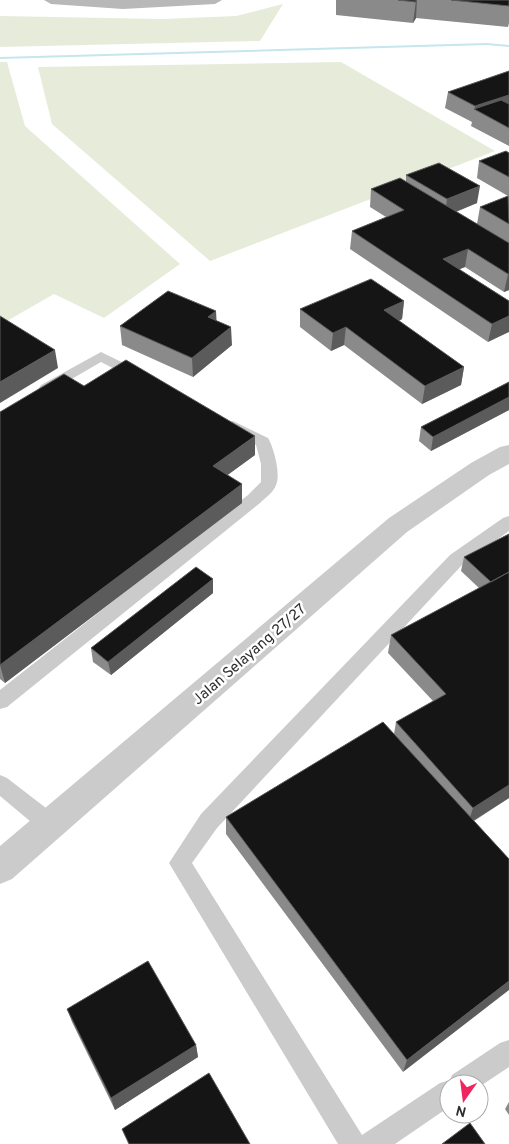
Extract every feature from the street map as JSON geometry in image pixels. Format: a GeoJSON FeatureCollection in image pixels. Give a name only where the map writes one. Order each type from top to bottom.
{"type":"FeatureCollection","features":[{"type":"Feature","properties":{"kind":"main road"},"geometry":{"type":"LineString","coordinates":[[51,0],[123,4],[215,0]]}},
{"type":"Feature","properties":{"kind":"street","name":"Jalan Selayang 27/27"},"geometry":{"type":"LineString","coordinates":[[0,868],[398,525],[480,469],[509,454]]}},
{"type":"Feature","properties":{"kind":"lane"},"geometry":{"type":"LineString","coordinates":[[33,395],[102,356],[152,383]]}},
{"type":"Feature","properties":{"kind":"lane"},"geometry":{"type":"LineString","coordinates":[[0,700],[254,499],[269,484],[269,464],[263,442],[220,420]]}},
{"type":"Feature","properties":{"kind":"lane"},"geometry":{"type":"LineString","coordinates":[[353,1144],[180,863],[209,821],[456,560],[509,522]]}},
{"type":"Feature","properties":{"kind":"lane"},"geometry":{"type":"LineString","coordinates":[[0,784],[51,824]]}},
{"type":"Feature","properties":{"kind":"lane"},"geometry":{"type":"LineString","coordinates":[[476,1074],[509,1052]]}},
{"type":"Feature","properties":{"kind":"lane"},"geometry":{"type":"LineString","coordinates":[[372,1144],[439,1099]]}},
{"type":"Feature","properties":{"kind":"green space"},"geometry":{"type":"Polygon","coordinates":[[[283,4],[260,41],[0,47],[0,16],[163,19],[236,16],[283,4]]]}},
{"type":"Feature","properties":{"kind":"green space"},"geometry":{"type":"Polygon","coordinates":[[[0,62],[7,62],[25,126],[180,264],[104,318],[54,294],[0,325],[0,62]]]}},
{"type":"Feature","properties":{"kind":"green space"},"geometry":{"type":"Polygon","coordinates":[[[341,62],[495,151],[210,261],[52,124],[38,67],[341,62]]]}},
{"type":"Feature","properties":{"kind":"building"},"geometry":{"type":"Polygon","coordinates":[[[398,0],[416,0],[416,2],[398,0]]]}},
{"type":"Feature","properties":{"kind":"building"},"geometry":{"type":"Polygon","coordinates":[[[451,0],[509,0],[509,6],[451,0]]]}},
{"type":"Feature","properties":{"kind":"building"},"geometry":{"type":"Polygon","coordinates":[[[509,71],[509,95],[475,106],[448,92],[509,71]]]}},
{"type":"Feature","properties":{"kind":"building"},"geometry":{"type":"Polygon","coordinates":[[[501,100],[509,104],[509,128],[474,109],[501,100]]]}},
{"type":"Feature","properties":{"kind":"building"},"geometry":{"type":"Polygon","coordinates":[[[506,151],[509,153],[509,177],[479,161],[506,151]]]}},
{"type":"Feature","properties":{"kind":"building"},"geometry":{"type":"Polygon","coordinates":[[[439,163],[480,186],[447,199],[406,175],[439,163]]]}},
{"type":"Feature","properties":{"kind":"building"},"geometry":{"type":"Polygon","coordinates":[[[400,178],[509,243],[509,274],[468,249],[443,259],[509,301],[509,316],[492,324],[352,231],[404,210],[371,189],[400,178]]]}},
{"type":"Feature","properties":{"kind":"building"},"geometry":{"type":"Polygon","coordinates":[[[508,196],[509,224],[480,207],[508,196]]]}},
{"type":"Feature","properties":{"kind":"building"},"geometry":{"type":"Polygon","coordinates":[[[371,279],[404,301],[384,310],[464,367],[425,386],[346,327],[333,333],[300,309],[371,279]]]}},
{"type":"Feature","properties":{"kind":"building"},"geometry":{"type":"Polygon","coordinates":[[[168,291],[216,311],[208,317],[231,327],[192,358],[120,326],[168,291]]]}},
{"type":"Feature","properties":{"kind":"building"},"geometry":{"type":"Polygon","coordinates":[[[0,316],[55,350],[0,382],[0,316]]]}},
{"type":"Feature","properties":{"kind":"building"},"geometry":{"type":"Polygon","coordinates":[[[126,360],[255,436],[213,466],[242,484],[0,665],[0,412],[64,374],[84,386],[126,360]]]}},
{"type":"Feature","properties":{"kind":"building"},"geometry":{"type":"Polygon","coordinates":[[[509,382],[509,397],[433,437],[421,427],[509,382]]]}},
{"type":"Feature","properties":{"kind":"building"},"geometry":{"type":"Polygon","coordinates":[[[509,534],[509,572],[491,582],[464,557],[509,534]]]}},
{"type":"Feature","properties":{"kind":"building"},"geometry":{"type":"Polygon","coordinates":[[[196,567],[213,579],[108,662],[91,648],[196,567]]]}},
{"type":"Feature","properties":{"kind":"building"},"geometry":{"type":"Polygon","coordinates":[[[509,572],[509,785],[473,808],[396,722],[446,694],[391,635],[509,572]]]}},
{"type":"Feature","properties":{"kind":"building"},"geometry":{"type":"Polygon","coordinates":[[[383,722],[509,859],[509,981],[407,1060],[226,817],[383,722]]]}},
{"type":"Feature","properties":{"kind":"building"},"geometry":{"type":"Polygon","coordinates":[[[148,961],[196,1045],[111,1098],[67,1009],[148,961]]]}},
{"type":"Feature","properties":{"kind":"building"},"geometry":{"type":"Polygon","coordinates":[[[209,1073],[250,1144],[129,1144],[122,1129],[209,1073]]]}},
{"type":"Feature","properties":{"kind":"building"},"geometry":{"type":"Polygon","coordinates":[[[471,1124],[485,1144],[442,1144],[471,1124]]]}},
{"type":"Feature","properties":{"kind":"waterway"},"geometry":{"type":"LineString","coordinates":[[0,58],[487,44],[509,46]]}}]}
